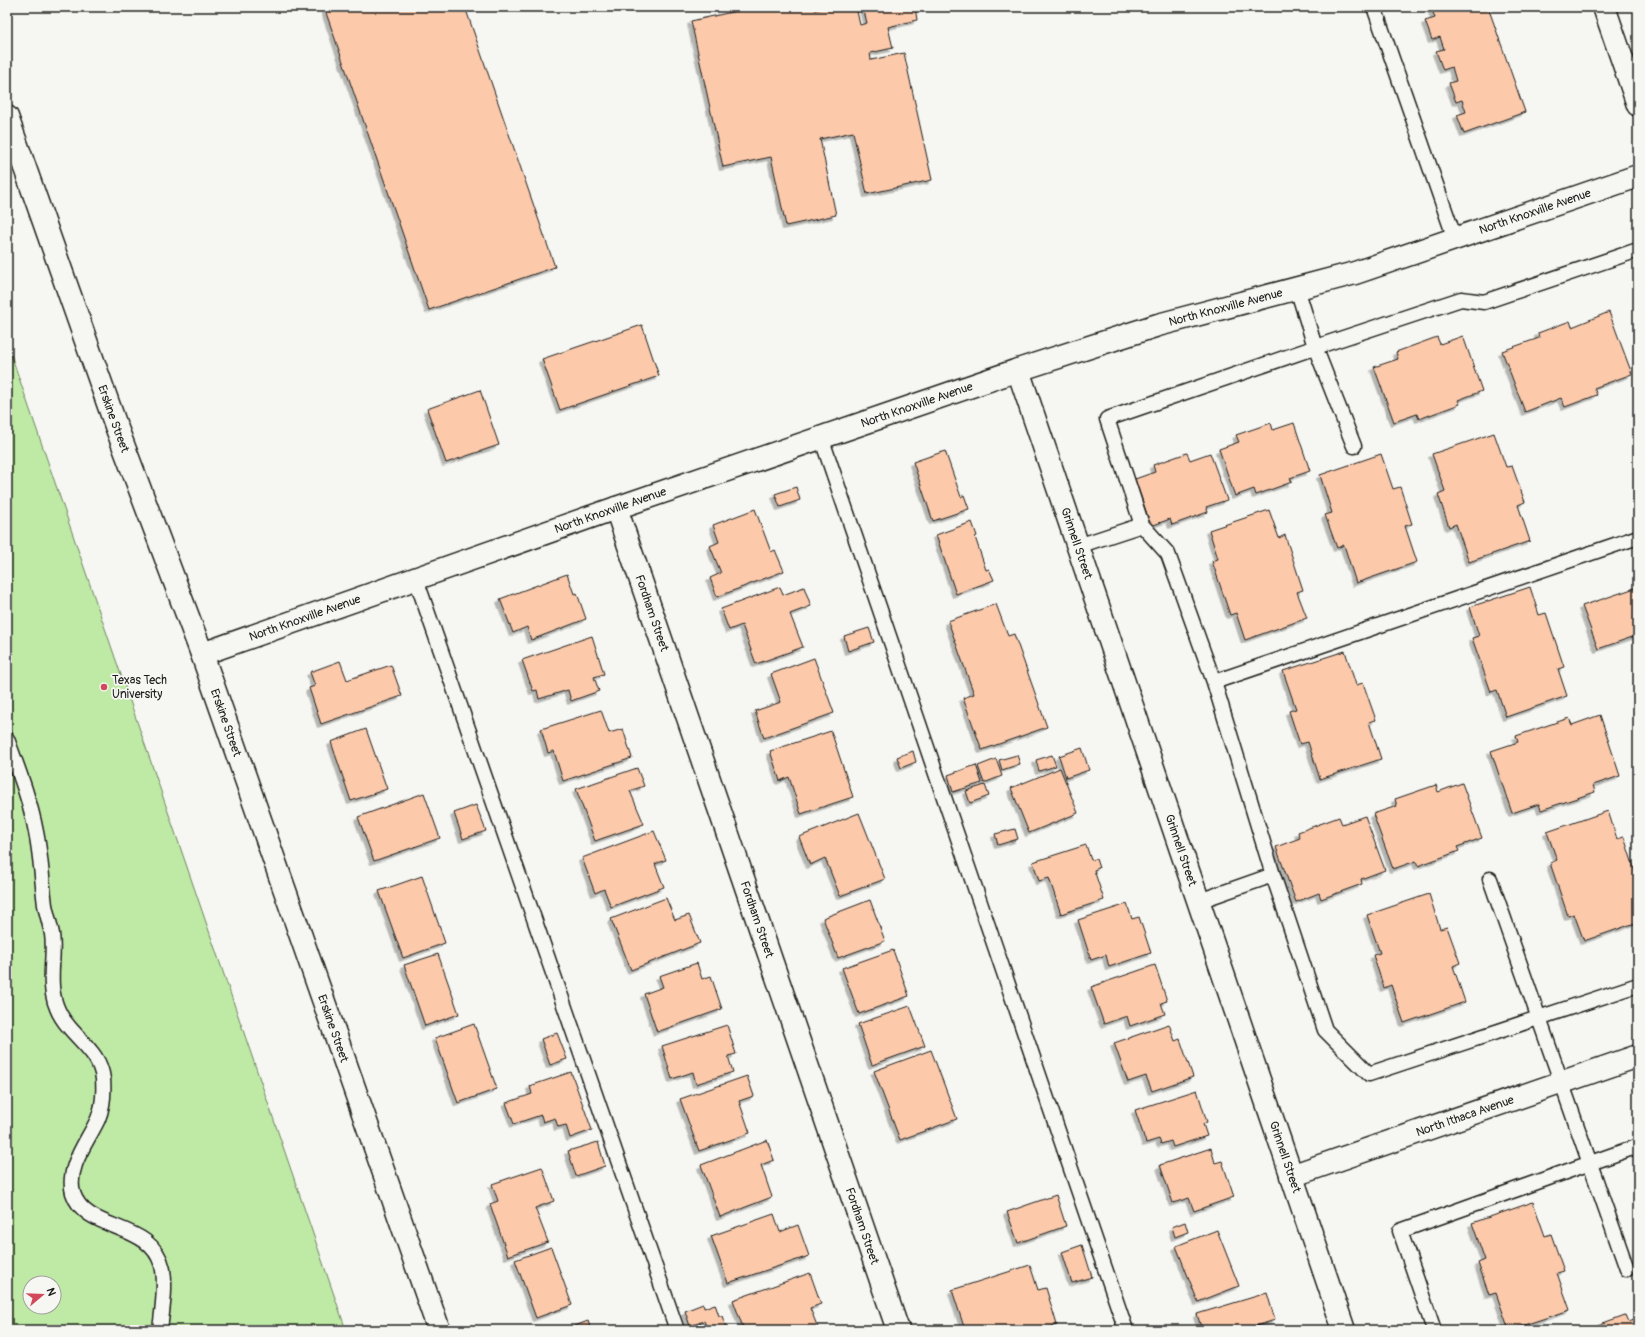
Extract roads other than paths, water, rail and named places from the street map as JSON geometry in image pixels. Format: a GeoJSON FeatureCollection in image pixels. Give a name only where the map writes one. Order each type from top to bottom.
{"type":"FeatureCollection","features":[{"type":"Feature","properties":{"kind":"street"},"geometry":{"type":"LineString","coordinates":[[1604,7],[1638,105]]}},
{"type":"Feature","properties":{"kind":"street","name":"Erskine Street"},"geometry":{"type":"LineString","coordinates":[[7,117],[116,426],[202,654],[439,1330]]}},
{"type":"Feature","properties":{"kind":"street","name":"North Knoxville Avenue"},"geometry":{"type":"LineString","coordinates":[[202,654],[616,508],[1018,370],[1158,325],[1355,273],[1638,176]]}},
{"type":"Feature","properties":{"kind":"street","name":"Grinnell Street"},"geometry":{"type":"LineString","coordinates":[[1018,370],[1344,1330]]}},
{"type":"Feature","properties":{"kind":"street","name":"Fordham Street"},"geometry":{"type":"LineString","coordinates":[[616,508],[898,1330]]}},
{"type":"Feature","properties":{"kind":"street","name":"North Ithaca Avenue"},"geometry":{"type":"LineString","coordinates":[[1291,1176],[1638,1056]]}},
{"type":"Feature","properties":{"kind":"lane"},"geometry":{"type":"LineString","coordinates":[[1374,7],[1455,239]]}},
{"type":"Feature","properties":{"kind":"lane"},"geometry":{"type":"LineString","coordinates":[[1638,250],[1484,302],[1461,299],[1315,347],[1107,419],[1142,525],[1168,554],[1214,682],[1273,875],[1325,1030],[1369,1074],[1638,985]]}},
{"type":"Feature","properties":{"kind":"lane"},"geometry":{"type":"LineString","coordinates":[[1297,288],[1315,347],[1354,446]]}},
{"type":"Feature","properties":{"kind":"lane"},"geometry":{"type":"LineString","coordinates":[[822,437],[1126,1330]]}},
{"type":"Feature","properties":{"kind":"lane"},"geometry":{"type":"LineString","coordinates":[[1078,546],[1142,525]]}},
{"type":"Feature","properties":{"kind":"lane"},"geometry":{"type":"LineString","coordinates":[[1214,682],[1638,537]]}},
{"type":"Feature","properties":{"kind":"lane"},"geometry":{"type":"LineString","coordinates":[[416,579],[677,1330]]}},
{"type":"Feature","properties":{"kind":"lane"},"geometry":{"type":"LineString","coordinates":[[7,739],[29,803],[36,832],[53,945],[53,994],[60,1014],[68,1027],[89,1048],[99,1063],[103,1078],[103,1096],[99,1118],[84,1144],[76,1163],[72,1181],[74,1194],[82,1209],[95,1217],[148,1242],[158,1254],[163,1269],[164,1288],[160,1330]]}},
{"type":"Feature","properties":{"kind":"lane"},"geometry":{"type":"LineString","coordinates":[[1199,902],[1273,875]]}},
{"type":"Feature","properties":{"kind":"lane"},"geometry":{"type":"LineString","coordinates":[[1490,879],[1627,1269]]}},
{"type":"Feature","properties":{"kind":"lane"},"geometry":{"type":"LineString","coordinates":[[1434,1330],[1400,1231],[1638,1146]]}},
{"type":"Feature","properties":{"kind":"place","name":"Texas Tech University"},"geometry":{"type":"Point","coordinates":[104,687]}}]}
